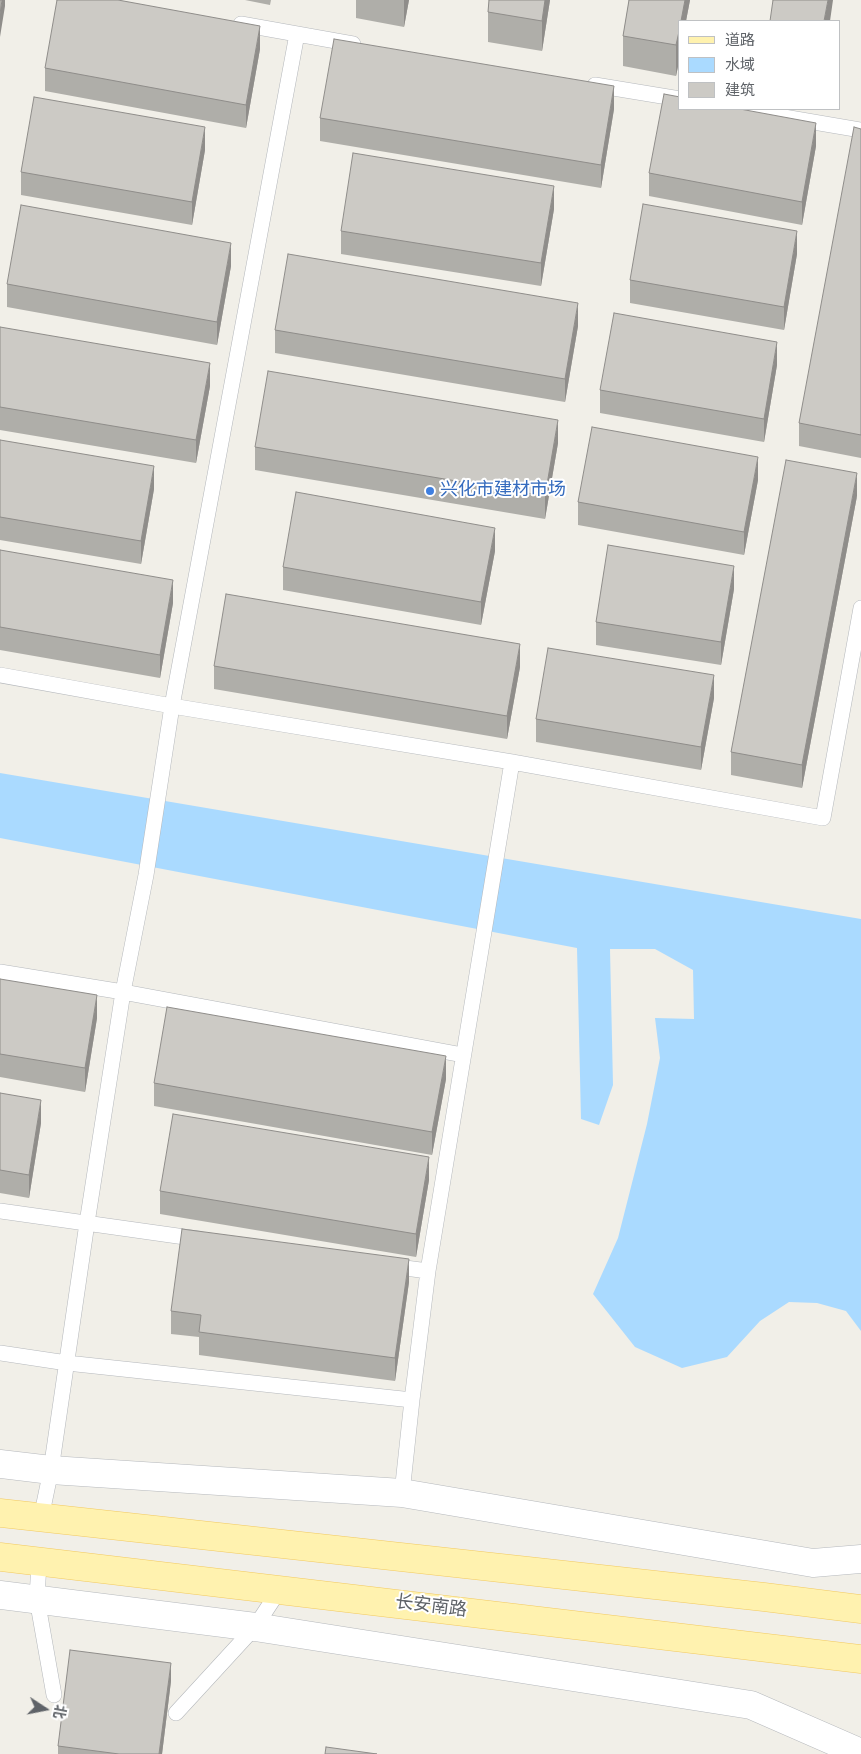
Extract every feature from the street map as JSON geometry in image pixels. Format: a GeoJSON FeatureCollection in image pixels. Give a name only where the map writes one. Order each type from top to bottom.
{"type":"FeatureCollection","features":[{"type":"Feature","properties":{"kind":"main road"},"geometry":{"type":"LineString","coordinates":[[0,1513],[744,1595],[861,1610]]}},
{"type":"Feature","properties":{"kind":"main road","name":"长安南路"},"geometry":{"type":"LineString","coordinates":[[0,1557],[861,1659]]}},
{"type":"Feature","properties":{"kind":"street"},"geometry":{"type":"LineString","coordinates":[[0,1464],[51,1470],[402,1493],[814,1563],[861,1559]]}},
{"type":"Feature","properties":{"kind":"street"},"geometry":{"type":"LineString","coordinates":[[0,1595],[256,1627],[752,1705],[861,1753]]}},
{"type":"Feature","properties":{"kind":"lane"},"geometry":{"type":"LineString","coordinates":[[231,23],[365,46]]}},
{"type":"Feature","properties":{"kind":"lane"},"geometry":{"type":"LineString","coordinates":[[40,1518],[51,1470],[123,992],[146,875],[172,706],[297,34]]}},
{"type":"Feature","properties":{"kind":"lane"},"geometry":{"type":"LineString","coordinates":[[582,82],[678,99]]}},
{"type":"Feature","properties":{"kind":"lane"},"geometry":{"type":"LineString","coordinates":[[743,110],[861,130]]}},
{"type":"Feature","properties":{"kind":"lane"},"geometry":{"type":"LineString","coordinates":[[0,675],[172,706],[512,762],[822,818],[861,608]]}},
{"type":"Feature","properties":{"kind":"lane"},"geometry":{"type":"LineString","coordinates":[[402,1493],[428,1271],[462,1055],[512,762]]}},
{"type":"Feature","properties":{"kind":"lane"},"geometry":{"type":"LineString","coordinates":[[0,972],[123,992],[462,1055]]}},
{"type":"Feature","properties":{"kind":"lane"},"geometry":{"type":"LineString","coordinates":[[0,1211],[214,1241]]}},
{"type":"Feature","properties":{"kind":"lane"},"geometry":{"type":"LineString","coordinates":[[379,1264],[428,1271]]}},
{"type":"Feature","properties":{"kind":"lane"},"geometry":{"type":"LineString","coordinates":[[0,1353],[67,1363],[412,1400]]}},
{"type":"Feature","properties":{"kind":"lane"},"geometry":{"type":"LineString","coordinates":[[39,1562],[37,1599],[54,1695]]}},
{"type":"Feature","properties":{"kind":"lane"},"geometry":{"type":"LineString","coordinates":[[176,1713],[256,1627],[280,1589]]}},
{"type":"Feature","properties":{"kind":"water"},"geometry":{"type":"Polygon","coordinates":[[[0,773],[861,919],[861,1331],[846,1311],[817,1303],[789,1302],[760,1321],[727,1357],[682,1368],[635,1347],[593,1294],[618,1238],[647,1124],[660,1058],[655,1018],[694,1019],[693,970],[655,949],[610,949],[613,1085],[599,1125],[581,1119],[577,948],[0,838],[0,773]]]}},
{"type":"Feature","properties":{"kind":"building"},"geometry":{"type":"Polygon","coordinates":[[[57,0],[118,0],[260,26],[246,105],[45,68],[57,0]]]}},
{"type":"Feature","properties":{"kind":"building"},"geometry":{"type":"Polygon","coordinates":[[[489,0],[545,0],[542,21],[488,12],[489,0]]]}},
{"type":"Feature","properties":{"kind":"building"},"geometry":{"type":"Polygon","coordinates":[[[629,0],[685,0],[681,20],[678,20],[676,45],[623,36],[629,0]]]}},
{"type":"Feature","properties":{"kind":"building"},"geometry":{"type":"Polygon","coordinates":[[[773,0],[828,0],[824,20],[770,20],[773,0]]]}},
{"type":"Feature","properties":{"kind":"building"},"geometry":{"type":"Polygon","coordinates":[[[334,39],[614,86],[601,165],[320,118],[334,39]]]}},
{"type":"Feature","properties":{"kind":"building"},"geometry":{"type":"Polygon","coordinates":[[[664,94],[678,97],[678,110],[745,110],[816,123],[802,202],[649,173],[664,94]]]}},
{"type":"Feature","properties":{"kind":"building"},"geometry":{"type":"Polygon","coordinates":[[[34,97],[205,127],[192,202],[21,172],[34,97]]]}},
{"type":"Feature","properties":{"kind":"building"},"geometry":{"type":"Polygon","coordinates":[[[854,127],[861,129],[861,435],[799,423],[854,127]]]}},
{"type":"Feature","properties":{"kind":"building"},"geometry":{"type":"Polygon","coordinates":[[[353,153],[554,186],[541,263],[341,231],[353,153]]]}},
{"type":"Feature","properties":{"kind":"building"},"geometry":{"type":"Polygon","coordinates":[[[643,204],[797,231],[784,307],[630,280],[643,204]]]}},
{"type":"Feature","properties":{"kind":"building"},"geometry":{"type":"Polygon","coordinates":[[[21,205],[231,243],[217,322],[7,284],[21,205]]]}},
{"type":"Feature","properties":{"kind":"building"},"geometry":{"type":"Polygon","coordinates":[[[288,254],[578,303],[565,379],[275,330],[288,254]]]}},
{"type":"Feature","properties":{"kind":"building"},"geometry":{"type":"Polygon","coordinates":[[[614,313],[777,342],[764,419],[600,390],[614,313]]]}},
{"type":"Feature","properties":{"kind":"building"},"geometry":{"type":"Polygon","coordinates":[[[0,327],[210,363],[196,440],[0,407],[0,327]]]}},
{"type":"Feature","properties":{"kind":"building"},"geometry":{"type":"Polygon","coordinates":[[[268,371],[558,420],[545,496],[255,447],[268,371]]]}},
{"type":"Feature","properties":{"kind":"building"},"geometry":{"type":"Polygon","coordinates":[[[592,427],[758,457],[744,532],[578,502],[592,427]]]}},
{"type":"Feature","properties":{"kind":"building"},"geometry":{"type":"Polygon","coordinates":[[[0,440],[154,466],[141,541],[0,517],[0,440]]]}},
{"type":"Feature","properties":{"kind":"building"},"geometry":{"type":"Polygon","coordinates":[[[786,460],[857,473],[802,765],[731,752],[786,460]]]}},
{"type":"Feature","properties":{"kind":"building"},"geometry":{"type":"Polygon","coordinates":[[[296,492],[495,528],[481,602],[283,567],[296,492]]]}},
{"type":"Feature","properties":{"kind":"building"},"geometry":{"type":"Polygon","coordinates":[[[608,545],[734,566],[721,642],[596,622],[608,545]]]}},
{"type":"Feature","properties":{"kind":"building"},"geometry":{"type":"Polygon","coordinates":[[[0,550],[173,580],[160,655],[0,627],[0,550]]]}},
{"type":"Feature","properties":{"kind":"building"},"geometry":{"type":"Polygon","coordinates":[[[226,594],[520,644],[507,716],[214,666],[226,594]]]}},
{"type":"Feature","properties":{"kind":"building"},"geometry":{"type":"Polygon","coordinates":[[[548,648],[714,675],[701,747],[536,719],[548,648]]]}},
{"type":"Feature","properties":{"kind":"building"},"geometry":{"type":"Polygon","coordinates":[[[0,979],[97,995],[85,1068],[0,1054],[0,979]]]}},
{"type":"Feature","properties":{"kind":"building"},"geometry":{"type":"Polygon","coordinates":[[[167,1007],[446,1056],[432,1132],[154,1083],[167,1007]]]}},
{"type":"Feature","properties":{"kind":"building"},"geometry":{"type":"Polygon","coordinates":[[[0,1093],[41,1100],[29,1175],[0,1170],[0,1093]]]}},
{"type":"Feature","properties":{"kind":"building"},"geometry":{"type":"Polygon","coordinates":[[[173,1114],[429,1157],[416,1234],[160,1191],[173,1114]]]}},
{"type":"Feature","properties":{"kind":"building"},"geometry":{"type":"Polygon","coordinates":[[[182,1229],[409,1259],[395,1358],[199,1332],[201,1315],[171,1311],[182,1229]]]}},
{"type":"Feature","properties":{"kind":"building"},"geometry":{"type":"Polygon","coordinates":[[[70,1650],[171,1663],[159,1754],[119,1754],[58,1746],[70,1650]]]}},
{"type":"Feature","properties":{"kind":"building"},"geometry":{"type":"Polygon","coordinates":[[[326,1747],[377,1754],[325,1754],[326,1747]]]}},
{"type":"Feature","properties":{"kind":"place","name":"兴化市建材市场"},"geometry":{"type":"Point","coordinates":[430,491]}}]}
